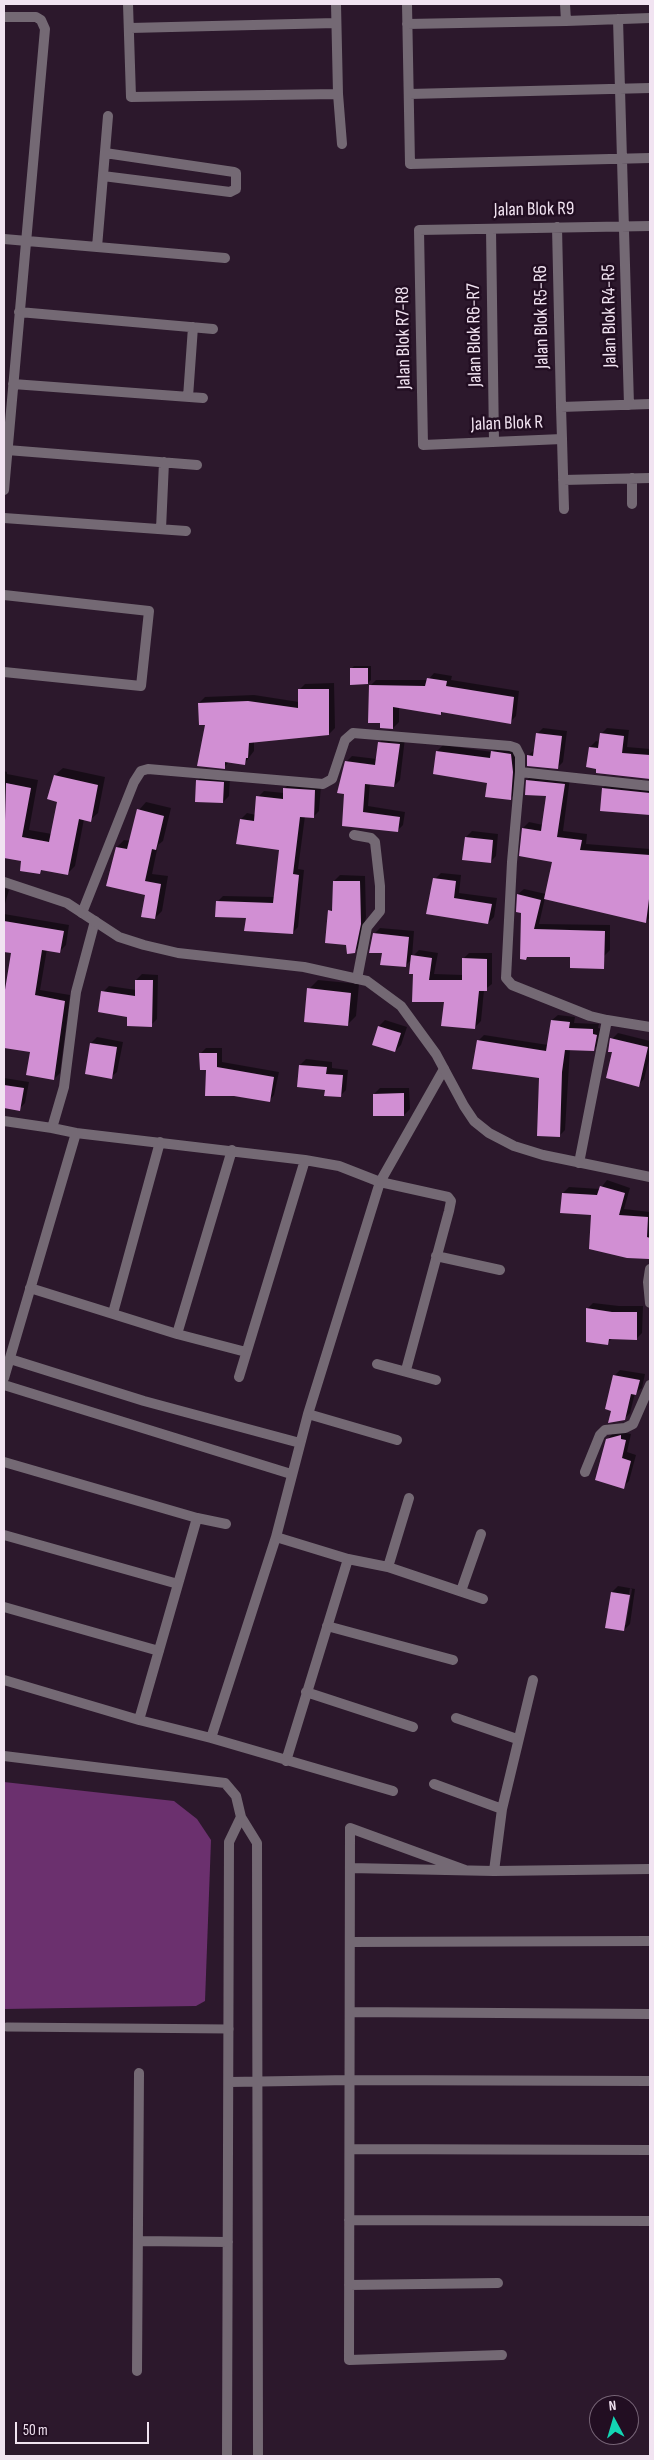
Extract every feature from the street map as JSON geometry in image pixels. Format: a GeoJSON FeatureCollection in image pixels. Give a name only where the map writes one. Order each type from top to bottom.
{"type":"FeatureCollection","features":[{"type":"Feature","properties":{"kind":"street"},"geometry":{"type":"LineString","coordinates":[[128,4],[131,97],[338,94]]}},
{"type":"Feature","properties":{"kind":"street"},"geometry":{"type":"LineString","coordinates":[[336,4],[338,94],[342,144]]}},
{"type":"Feature","properties":{"kind":"street"},"geometry":{"type":"LineString","coordinates":[[407,4],[410,164],[650,158]]}},
{"type":"Feature","properties":{"kind":"street"},"geometry":{"type":"LineString","coordinates":[[566,4],[566,20]]}},
{"type":"Feature","properties":{"kind":"street"},"geometry":{"type":"LineString","coordinates":[[4,17],[36,17],[43,22],[45,28],[4,490]]}},
{"type":"Feature","properties":{"kind":"street"},"geometry":{"type":"LineString","coordinates":[[407,24],[650,18]]}},
{"type":"Feature","properties":{"kind":"street","name":"Jalan Blok R4-R5"},"geometry":{"type":"LineString","coordinates":[[618,19],[630,405]]}},
{"type":"Feature","properties":{"kind":"street"},"geometry":{"type":"LineString","coordinates":[[130,28],[336,23]]}},
{"type":"Feature","properties":{"kind":"street"},"geometry":{"type":"LineString","coordinates":[[409,94],[650,88]]}},
{"type":"Feature","properties":{"kind":"street"},"geometry":{"type":"LineString","coordinates":[[97,247],[108,116]]}},
{"type":"Feature","properties":{"kind":"street"},"geometry":{"type":"LineString","coordinates":[[103,176],[230,192],[236,189],[236,173],[234,172],[105,153]]}},
{"type":"Feature","properties":{"kind":"street","name":"Jalan Blok R9"},"geometry":{"type":"LineString","coordinates":[[419,230],[650,226]]}},
{"type":"Feature","properties":{"kind":"street","name":"Jalan Blok R5-R6"},"geometry":{"type":"LineString","coordinates":[[557,228],[561,407]]}},
{"type":"Feature","properties":{"kind":"street","name":"Jalan Blok R6-R7"},"geometry":{"type":"LineString","coordinates":[[491,229],[494,442]]}},
{"type":"Feature","properties":{"kind":"street","name":"Jalan Blok R7-R8"},"geometry":{"type":"LineString","coordinates":[[419,230],[423,445]]}},
{"type":"Feature","properties":{"kind":"street"},"geometry":{"type":"LineString","coordinates":[[4,239],[226,258]]}},
{"type":"Feature","properties":{"kind":"street"},"geometry":{"type":"LineString","coordinates":[[19,312],[213,329]]}},
{"type":"Feature","properties":{"kind":"street"},"geometry":{"type":"LineString","coordinates":[[188,397],[192,327]]}},
{"type":"Feature","properties":{"kind":"street"},"geometry":{"type":"LineString","coordinates":[[13,384],[203,398]]}},
{"type":"Feature","properties":{"kind":"street","name":"Jalan Blok R"},"geometry":{"type":"LineString","coordinates":[[423,445],[562,439],[561,407],[650,404]]}},
{"type":"Feature","properties":{"kind":"street"},"geometry":{"type":"LineString","coordinates":[[562,439],[564,509]]}},
{"type":"Feature","properties":{"kind":"street"},"geometry":{"type":"LineString","coordinates":[[7,450],[197,465]]}},
{"type":"Feature","properties":{"kind":"street"},"geometry":{"type":"LineString","coordinates":[[161,529],[164,462]]}},
{"type":"Feature","properties":{"kind":"street"},"geometry":{"type":"LineString","coordinates":[[632,478],[632,504]]}},
{"type":"Feature","properties":{"kind":"street"},"geometry":{"type":"LineString","coordinates":[[563,480],[650,478]]}},
{"type":"Feature","properties":{"kind":"street"},"geometry":{"type":"LineString","coordinates":[[4,518],[186,531]]}},
{"type":"Feature","properties":{"kind":"street"},"geometry":{"type":"LineString","coordinates":[[4,595],[149,611],[141,686],[4,672]]}},
{"type":"Feature","properties":{"kind":"street"},"geometry":{"type":"LineString","coordinates":[[82,913],[134,782],[144,770],[323,784],[332,779],[347,736],[356,733],[510,746],[519,751],[520,772],[512,862],[506,978],[512,985],[590,1016],[650,1027]]}},
{"type":"Feature","properties":{"kind":"street"},"geometry":{"type":"LineString","coordinates":[[520,772],[650,786]]}},
{"type":"Feature","properties":{"kind":"street"},"geometry":{"type":"LineString","coordinates":[[354,835],[371,838],[375,842],[380,886],[380,911],[367,927],[357,979]]}},
{"type":"Feature","properties":{"kind":"street"},"geometry":{"type":"LineString","coordinates":[[4,882],[68,903],[119,937],[178,953],[304,967],[367,981],[384,991],[401,1006],[416,1025],[444,1069],[474,1121],[489,1133],[521,1148],[650,1177]]}},
{"type":"Feature","properties":{"kind":"street"},"geometry":{"type":"LineString","coordinates":[[52,1128],[64,1087],[76,992],[95,921]]}},
{"type":"Feature","properties":{"kind":"street"},"geometry":{"type":"LineString","coordinates":[[579,1162],[607,1020]]}},
{"type":"Feature","properties":{"kind":"street"},"geometry":{"type":"LineString","coordinates":[[211,1738],[276,1537],[308,1414],[380,1182],[444,1069]]}},
{"type":"Feature","properties":{"kind":"street"},"geometry":{"type":"LineString","coordinates":[[4,1121],[76,1133],[305,1160],[339,1166],[380,1182],[448,1197],[451,1201],[406,1370]]}},
{"type":"Feature","properties":{"kind":"street"},"geometry":{"type":"LineString","coordinates":[[4,1378],[76,1133]]}},
{"type":"Feature","properties":{"kind":"street"},"geometry":{"type":"LineString","coordinates":[[113,1313],[160,1142]]}},
{"type":"Feature","properties":{"kind":"street"},"geometry":{"type":"LineString","coordinates":[[177,1334],[232,1150]]}},
{"type":"Feature","properties":{"kind":"street"},"geometry":{"type":"LineString","coordinates":[[239,1377],[305,1160]]}},
{"type":"Feature","properties":{"kind":"street"},"geometry":{"type":"LineString","coordinates":[[436,1256],[500,1270]]}},
{"type":"Feature","properties":{"kind":"street"},"geometry":{"type":"LineString","coordinates":[[650,1269],[648,1282],[650,1303]]}},
{"type":"Feature","properties":{"kind":"street"},"geometry":{"type":"LineString","coordinates":[[30,1288],[177,1334],[246,1352]]}},
{"type":"Feature","properties":{"kind":"street"},"geometry":{"type":"LineString","coordinates":[[10,1359],[144,1401],[300,1444]]}},
{"type":"Feature","properties":{"kind":"street"},"geometry":{"type":"LineString","coordinates":[[377,1364],[406,1370],[436,1380]]}},
{"type":"Feature","properties":{"kind":"street"},"geometry":{"type":"LineString","coordinates":[[585,1472],[600,1436],[605,1430],[625,1428],[633,1424],[650,1385]]}},
{"type":"Feature","properties":{"kind":"street"},"geometry":{"type":"LineString","coordinates":[[4,1386],[291,1474]]}},
{"type":"Feature","properties":{"kind":"street"},"geometry":{"type":"LineString","coordinates":[[308,1414],[397,1440]]}},
{"type":"Feature","properties":{"kind":"street"},"geometry":{"type":"LineString","coordinates":[[4,1462],[197,1518],[226,1524]]}},
{"type":"Feature","properties":{"kind":"street"},"geometry":{"type":"LineString","coordinates":[[388,1567],[409,1498]]}},
{"type":"Feature","properties":{"kind":"street"},"geometry":{"type":"LineString","coordinates":[[139,1720],[197,1518]]}},
{"type":"Feature","properties":{"kind":"street"},"geometry":{"type":"LineString","coordinates":[[461,1591],[481,1534]]}},
{"type":"Feature","properties":{"kind":"street"},"geometry":{"type":"LineString","coordinates":[[4,1535],[178,1584]]}},
{"type":"Feature","properties":{"kind":"street"},"geometry":{"type":"LineString","coordinates":[[276,1537],[348,1559],[388,1567],[483,1599]]}},
{"type":"Feature","properties":{"kind":"street"},"geometry":{"type":"LineString","coordinates":[[286,1761],[348,1559]]}},
{"type":"Feature","properties":{"kind":"street"},"geometry":{"type":"LineString","coordinates":[[4,1607],[159,1651]]}},
{"type":"Feature","properties":{"kind":"street"},"geometry":{"type":"LineString","coordinates":[[327,1626],[453,1660]]}},
{"type":"Feature","properties":{"kind":"street"},"geometry":{"type":"LineString","coordinates":[[4,1680],[393,1791]]}},
{"type":"Feature","properties":{"kind":"street"},"geometry":{"type":"LineString","coordinates":[[494,1871],[502,1809],[517,1739],[533,1680]]}},
{"type":"Feature","properties":{"kind":"street"},"geometry":{"type":"LineString","coordinates":[[306,1692],[413,1727]]}},
{"type":"Feature","properties":{"kind":"street"},"geometry":{"type":"LineString","coordinates":[[456,1718],[517,1739]]}},
{"type":"Feature","properties":{"kind":"street"},"geometry":{"type":"LineString","coordinates":[[4,1756],[225,1783],[236,1796],[241,1817],[257,1843],[259,2082],[258,2456]]}},
{"type":"Feature","properties":{"kind":"street"},"geometry":{"type":"LineString","coordinates":[[434,1784],[502,1809]]}},
{"type":"Feature","properties":{"kind":"street"},"geometry":{"type":"LineString","coordinates":[[226,2456],[230,2082],[229,1842],[241,1817]]}},
{"type":"Feature","properties":{"kind":"street"},"geometry":{"type":"LineString","coordinates":[[465,1870],[350,1828],[349,2360],[502,2355]]}},
{"type":"Feature","properties":{"kind":"street"},"geometry":{"type":"LineString","coordinates":[[350,1868],[494,1871],[650,1869]]}},
{"type":"Feature","properties":{"kind":"street"},"geometry":{"type":"LineString","coordinates":[[350,1942],[650,1941]]}},
{"type":"Feature","properties":{"kind":"street"},"geometry":{"type":"LineString","coordinates":[[350,2012],[650,2014]]}},
{"type":"Feature","properties":{"kind":"street"},"geometry":{"type":"LineString","coordinates":[[137,2372],[139,2073]]}},
{"type":"Feature","properties":{"kind":"street"},"geometry":{"type":"LineString","coordinates":[[230,2082],[350,2080],[650,2081]]}},
{"type":"Feature","properties":{"kind":"street"},"geometry":{"type":"LineString","coordinates":[[350,2149],[650,2150]]}},
{"type":"Feature","properties":{"kind":"street"},"geometry":{"type":"LineString","coordinates":[[349,2220],[650,2221]]}},
{"type":"Feature","properties":{"kind":"street"},"geometry":{"type":"LineString","coordinates":[[138,2241],[228,2242]]}},
{"type":"Feature","properties":{"kind":"street"},"geometry":{"type":"LineString","coordinates":[[350,2285],[498,2283]]}},
{"type":"Feature","properties":{"kind":"lane"},"geometry":{"type":"LineString","coordinates":[[7,2027],[229,2029]]}},
{"type":"Feature","properties":{"kind":"shaded area"},"geometry":{"type":"Polygon","coordinates":[[[4,1782],[174,1801],[197,1819],[211,1840],[205,2001],[196,2006],[4,2009],[4,1782]]]}},
{"type":"Feature","properties":{"kind":"building"},"geometry":{"type":"Polygon","coordinates":[[[350,668],[368,668],[368,684],[350,685],[350,668]]]}},
{"type":"Feature","properties":{"kind":"building"},"geometry":{"type":"Polygon","coordinates":[[[427,678],[447,681],[446,686],[514,697],[511,724],[441,712],[441,715],[393,707],[393,729],[380,728],[380,723],[368,723],[369,685],[425,686],[427,678]]]}},
{"type":"Feature","properties":{"kind":"building"},"geometry":{"type":"Polygon","coordinates":[[[298,689],[329,689],[329,735],[249,743],[248,758],[246,758],[245,765],[225,762],[225,769],[197,766],[205,725],[199,725],[198,703],[248,701],[298,708],[298,689]]]}},
{"type":"Feature","properties":{"kind":"building"},"geometry":{"type":"Polygon","coordinates":[[[536,733],[562,736],[558,769],[527,766],[527,755],[533,756],[536,733]]]}},
{"type":"Feature","properties":{"kind":"building"},"geometry":{"type":"Polygon","coordinates":[[[600,733],[624,736],[622,753],[650,755],[650,779],[596,773],[596,769],[586,767],[589,747],[598,748],[600,733]]]}},
{"type":"Feature","properties":{"kind":"building"},"geometry":{"type":"Polygon","coordinates":[[[378,742],[400,744],[394,787],[365,784],[363,812],[400,817],[398,832],[342,826],[344,794],[337,793],[345,761],[375,765],[378,742]]]}},
{"type":"Feature","properties":{"kind":"building"},"geometry":{"type":"Polygon","coordinates":[[[436,751],[490,758],[491,751],[511,754],[513,772],[511,800],[485,797],[487,783],[433,774],[436,751]]]}},
{"type":"Feature","properties":{"kind":"building"},"geometry":{"type":"Polygon","coordinates":[[[54,775],[98,785],[91,822],[79,819],[68,875],[41,870],[40,874],[20,871],[21,861],[4,858],[6,783],[31,788],[22,837],[49,842],[57,802],[47,799],[54,775]]]}},
{"type":"Feature","properties":{"kind":"building"},"geometry":{"type":"Polygon","coordinates":[[[196,780],[224,782],[223,803],[195,802],[196,780]]]}},
{"type":"Feature","properties":{"kind":"building"},"geometry":{"type":"Polygon","coordinates":[[[526,780],[565,784],[557,837],[582,840],[580,850],[650,855],[650,891],[646,923],[544,899],[552,862],[519,856],[522,828],[541,831],[546,796],[525,795],[526,780]]]}},
{"type":"Feature","properties":{"kind":"building"},"geometry":{"type":"Polygon","coordinates":[[[283,788],[315,790],[314,818],[300,817],[293,874],[299,875],[293,934],[244,931],[246,918],[215,917],[216,901],[273,903],[279,850],[236,844],[240,819],[254,821],[256,796],[283,799],[283,788]]]}},
{"type":"Feature","properties":{"kind":"building"},"geometry":{"type":"Polygon","coordinates":[[[602,788],[650,793],[650,815],[600,811],[602,788]]]}},
{"type":"Feature","properties":{"kind":"building"},"geometry":{"type":"Polygon","coordinates":[[[137,809],[164,816],[156,850],[152,849],[145,881],[161,884],[155,919],[141,917],[145,895],[106,886],[116,847],[127,849],[137,809]]]}},
{"type":"Feature","properties":{"kind":"building"},"geometry":{"type":"Polygon","coordinates":[[[465,837],[493,840],[491,863],[462,860],[465,837]]]}},
{"type":"Feature","properties":{"kind":"building"},"geometry":{"type":"Polygon","coordinates":[[[433,878],[456,881],[454,898],[492,904],[488,924],[426,914],[433,878]]]}},
{"type":"Feature","properties":{"kind":"building"},"geometry":{"type":"Polygon","coordinates":[[[333,881],[360,881],[361,924],[355,953],[347,954],[346,945],[325,943],[328,910],[332,911],[333,881]]]}},
{"type":"Feature","properties":{"kind":"building"},"geometry":{"type":"Polygon","coordinates":[[[517,894],[541,900],[534,929],[605,931],[604,969],[570,968],[570,957],[527,957],[526,960],[520,959],[521,913],[516,912],[517,894]]]}},
{"type":"Feature","properties":{"kind":"building"},"geometry":{"type":"Polygon","coordinates":[[[4,921],[64,931],[60,953],[42,950],[35,995],[65,1001],[54,1080],[26,1075],[30,1052],[4,1048],[4,996],[11,953],[4,952],[4,921]]]}},
{"type":"Feature","properties":{"kind":"building"},"geometry":{"type":"Polygon","coordinates":[[[373,933],[409,937],[406,967],[380,965],[382,953],[369,953],[373,933]]]}},
{"type":"Feature","properties":{"kind":"building"},"geometry":{"type":"Polygon","coordinates":[[[411,955],[432,958],[429,980],[462,980],[462,958],[487,959],[487,991],[479,991],[475,1029],[441,1026],[444,1002],[412,1002],[413,974],[409,974],[411,955]]]}},
{"type":"Feature","properties":{"kind":"building"},"geometry":{"type":"Polygon","coordinates":[[[135,980],[153,980],[152,1027],[127,1026],[127,1017],[98,1012],[101,991],[135,996],[135,980]]]}},
{"type":"Feature","properties":{"kind":"building"},"geometry":{"type":"Polygon","coordinates":[[[307,988],[351,993],[348,1026],[304,1022],[307,988]]]}},
{"type":"Feature","properties":{"kind":"building"},"geometry":{"type":"Polygon","coordinates":[[[551,1020],[570,1022],[569,1028],[593,1029],[593,1034],[597,1035],[594,1051],[565,1050],[562,1072],[560,1137],[537,1136],[539,1078],[472,1069],[477,1040],[546,1051],[551,1020]]]}},
{"type":"Feature","properties":{"kind":"building"},"geometry":{"type":"Polygon","coordinates":[[[378,1026],[401,1033],[395,1052],[372,1045],[378,1026]]]}},
{"type":"Feature","properties":{"kind":"building"},"geometry":{"type":"Polygon","coordinates":[[[610,1038],[648,1047],[639,1087],[606,1078],[612,1052],[608,1052],[610,1038]]]}},
{"type":"Feature","properties":{"kind":"building"},"geometry":{"type":"Polygon","coordinates":[[[90,1043],[117,1047],[112,1079],[85,1074],[90,1043]]]}},
{"type":"Feature","properties":{"kind":"building"},"geometry":{"type":"Polygon","coordinates":[[[199,1053],[217,1053],[217,1067],[274,1077],[270,1102],[234,1096],[205,1096],[206,1070],[200,1070],[199,1053]]]}},
{"type":"Feature","properties":{"kind":"building"},"geometry":{"type":"Polygon","coordinates":[[[299,1065],[327,1067],[326,1074],[343,1075],[341,1097],[324,1096],[325,1090],[297,1087],[299,1065]]]}},
{"type":"Feature","properties":{"kind":"building"},"geometry":{"type":"Polygon","coordinates":[[[4,1085],[24,1088],[20,1111],[4,1108],[4,1085]]]}},
{"type":"Feature","properties":{"kind":"building"},"geometry":{"type":"Polygon","coordinates":[[[404,1093],[404,1116],[373,1116],[373,1094],[404,1093]]]}},
{"type":"Feature","properties":{"kind":"building"},"geometry":{"type":"Polygon","coordinates":[[[600,1186],[625,1193],[619,1215],[648,1217],[649,1259],[627,1258],[589,1249],[591,1215],[560,1213],[562,1193],[597,1195],[600,1186]]]}},
{"type":"Feature","properties":{"kind":"building"},"geometry":{"type":"Polygon","coordinates":[[[586,1308],[612,1312],[637,1312],[637,1340],[609,1339],[608,1345],[586,1342],[586,1308]]]}},
{"type":"Feature","properties":{"kind":"building"},"geometry":{"type":"Polygon","coordinates":[[[613,1375],[640,1380],[636,1395],[631,1394],[625,1420],[608,1423],[611,1411],[605,1409],[613,1375]]]}},
{"type":"Feature","properties":{"kind":"building"},"geometry":{"type":"Polygon","coordinates":[[[621,1435],[621,1439],[626,1440],[622,1458],[631,1461],[624,1489],[595,1480],[606,1439],[621,1435]]]}},
{"type":"Feature","properties":{"kind":"building"},"geometry":{"type":"Polygon","coordinates":[[[611,1592],[630,1595],[624,1631],[605,1628],[611,1592]]]}}]}
